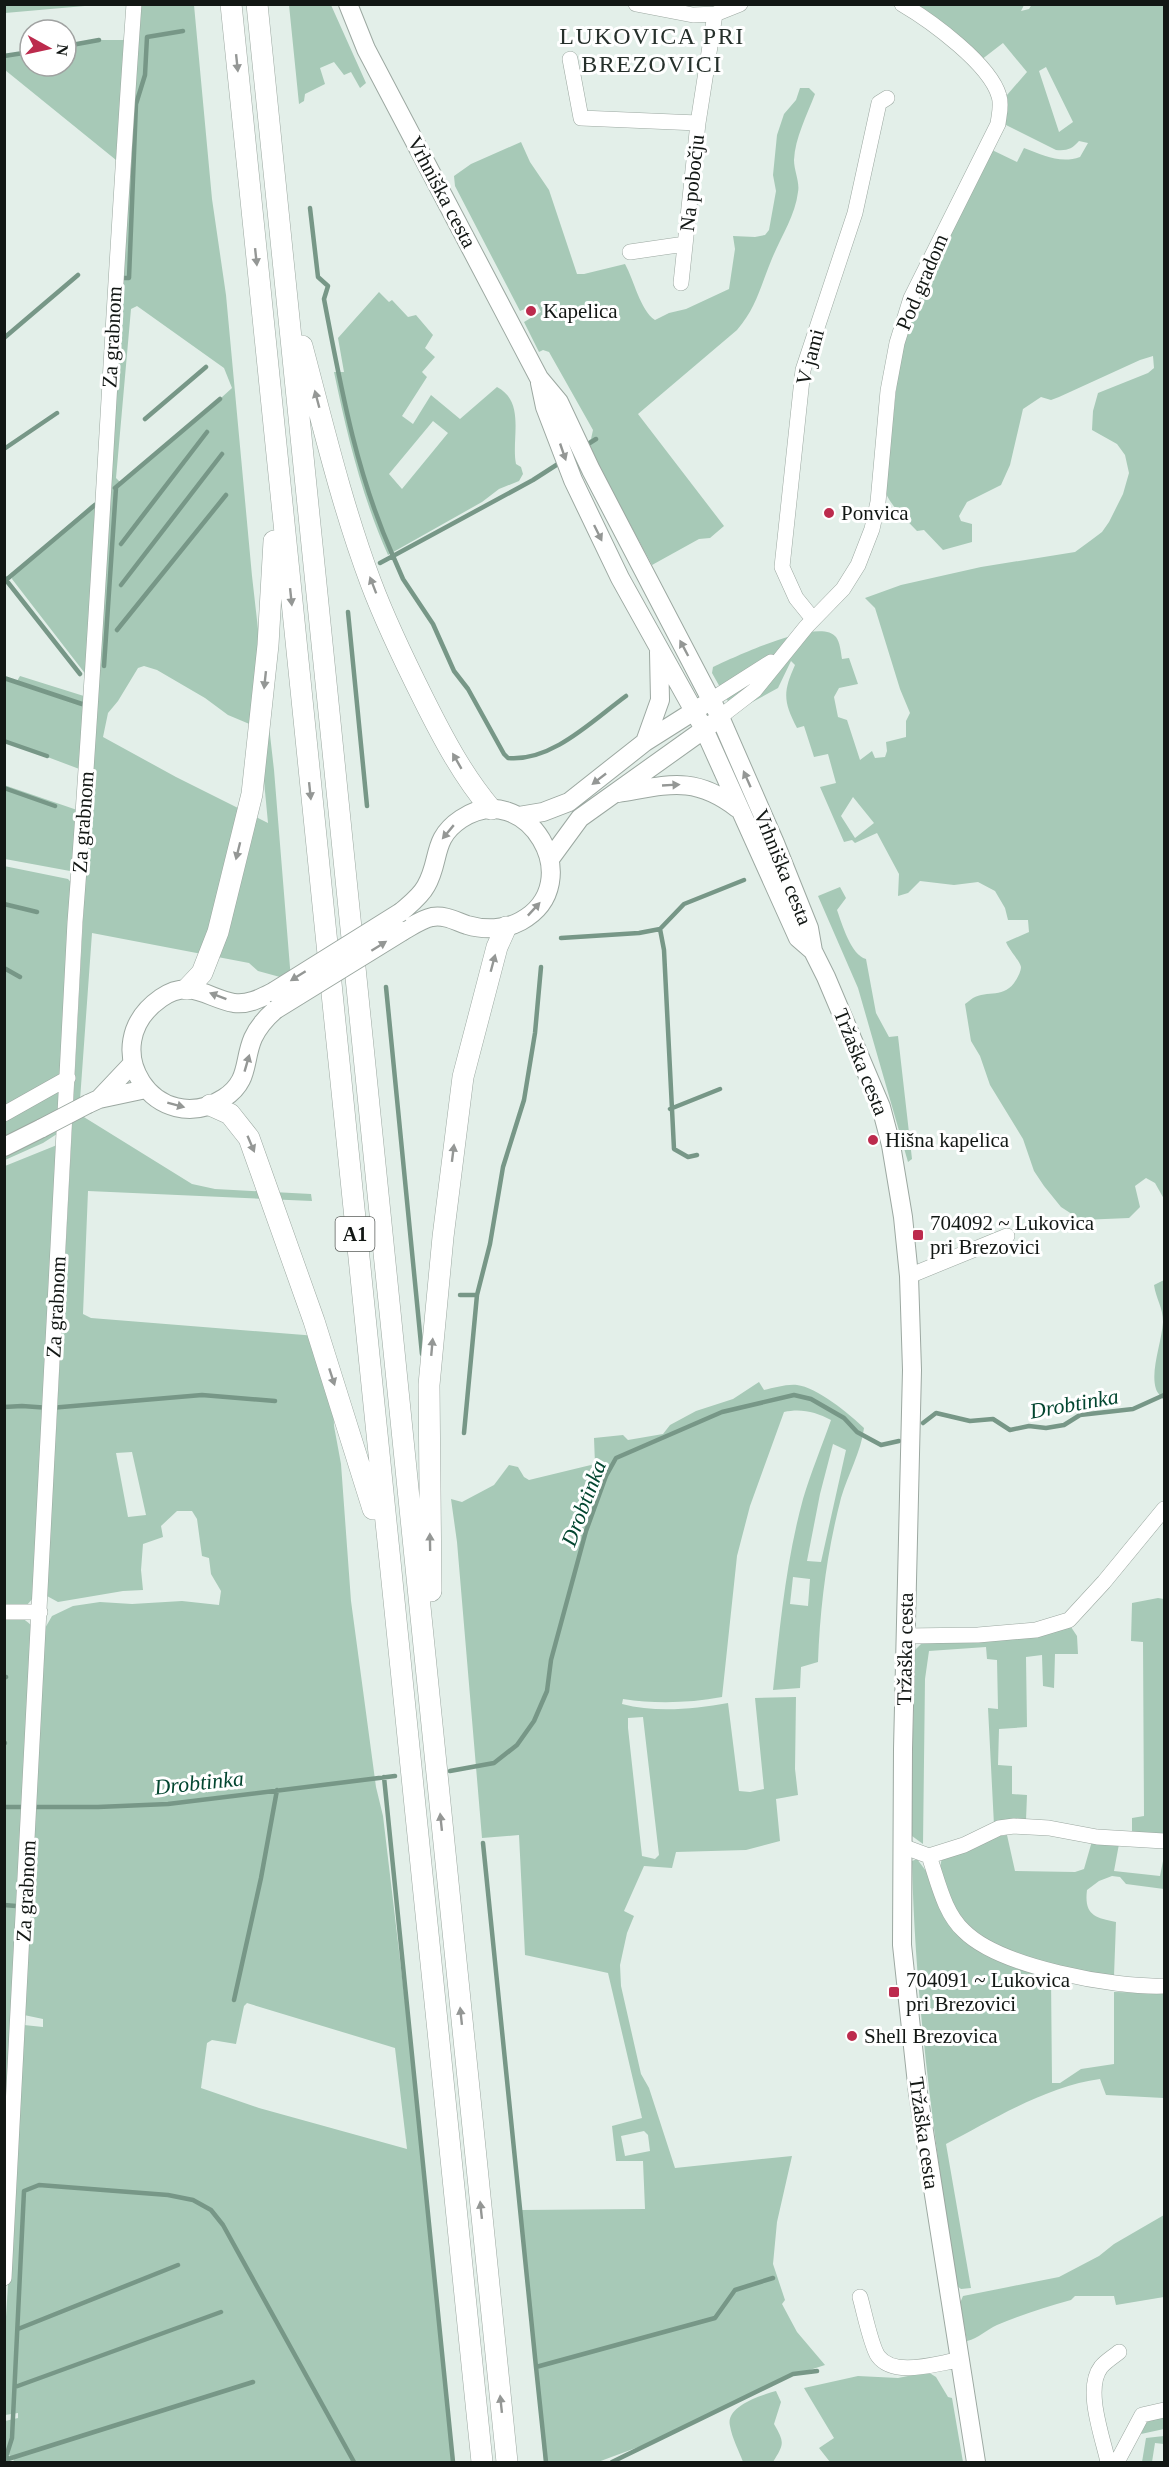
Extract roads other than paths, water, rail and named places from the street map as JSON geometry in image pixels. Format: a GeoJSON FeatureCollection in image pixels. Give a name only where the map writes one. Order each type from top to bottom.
{"type":"FeatureCollection","features":[{"type":"Feature","properties":{"kind":"highway","name":"A1"},"geometry":{"type":"LineString","coordinates":[[231,4],[389,1571],[482,2463]]}},
{"type":"Feature","properties":{"kind":"highway","name":"A1"},"geometry":{"type":"LineString","coordinates":[[257,4],[507,2463]]}},
{"type":"Feature","properties":{"kind":"highway"},"geometry":{"type":"LineString","coordinates":[[286,282],[338,478],[371,582],[403,657],[440,731],[472,787],[491,808]]}},
{"type":"Feature","properties":{"kind":"highway"},"geometry":{"type":"LineString","coordinates":[[178,991],[202,973],[218,932],[252,794],[268,645],[276,453]]}},
{"type":"Feature","properties":{"kind":"highway"},"geometry":{"type":"LineString","coordinates":[[432,1726],[429,1385],[432,1351],[443,1237],[463,1077],[496,947],[506,927]]}},
{"type":"Feature","properties":{"kind":"highway"},"geometry":{"type":"LineString","coordinates":[[210,1105],[230,1114],[249,1138],[357,1454],[389,1571]]}},
{"type":"Feature","properties":{"kind":"main road","name":"Vrhniška cesta"},"geometry":{"type":"LineString","coordinates":[[348,4],[366,49],[539,378],[545,407],[560,422],[591,470],[720,717],[809,928],[813,951]]}},
{"type":"Feature","properties":{"kind":"main road","name":"Vrhniška cesta"},"geometry":{"type":"LineString","coordinates":[[560,422],[573,480],[620,578],[704,729],[798,938],[813,951]]}},
{"type":"Feature","properties":{"kind":"main road"},"geometry":{"type":"LineString","coordinates":[[645,742],[660,700],[659,651]]}},
{"type":"Feature","properties":{"kind":"main road"},"geometry":{"type":"LineString","coordinates":[[519,816],[543,812],[569,802],[645,742],[711,700]]}},
{"type":"Feature","properties":{"kind":"main road"},"geometry":{"type":"LineString","coordinates":[[550,859],[580,818],[720,717]]}},
{"type":"Feature","properties":{"kind":"main road"},"geometry":{"type":"LineString","coordinates":[[613,794],[667,785],[689,785],[718,794],[740,811]]}},
{"type":"Feature","properties":{"kind":"main road"},"geometry":{"type":"LineString","coordinates":[[519,816],[491,808],[463,818],[447,831],[437,848],[427,885],[418,897],[401,912],[274,1001],[253,1039],[247,1066],[239,1083],[226,1096],[210,1105],[190,1109],[171,1105],[146,1089],[137,1078],[132,1044],[136,1025],[147,1009],[178,991],[198,989],[235,1003],[274,1001],[431,918],[451,918],[484,928],[506,927],[522,921],[536,909],[546,894],[551,877],[550,859],[545,842],[534,828],[519,816]]}},
{"type":"Feature","properties":{"kind":"main road","name":"Tržaška cesta"},"geometry":{"type":"LineString","coordinates":[[813,951],[881,1107],[891,1145],[903,1217],[909,1276],[912,1370],[905,1636],[902,1945],[918,2094],[976,2463]]}},
{"type":"Feature","properties":{"kind":"main road"},"geometry":{"type":"LineString","coordinates":[[93,1101],[133,1063]]}},
{"type":"Feature","properties":{"kind":"main road"},"geometry":{"type":"LineString","coordinates":[[4,1147],[93,1101],[146,1089]]}},
{"type":"Feature","properties":{"kind":"street","name":"Za grabnom"},"geometry":{"type":"LineString","coordinates":[[4,2278],[30,1816],[75,922],[85,797],[114,285],[134,4]]}},
{"type":"Feature","properties":{"kind":"street"},"geometry":{"type":"LineString","coordinates":[[636,4],[693,15],[715,14],[740,4]]}},
{"type":"Feature","properties":{"kind":"street","name":"Pod gradom"},"geometry":{"type":"LineString","coordinates":[[781,656],[843,589],[866,547],[878,502],[888,391],[911,298],[998,124],[1001,108],[1000,97],[992,79],[978,64],[923,17],[902,4]]}},
{"type":"Feature","properties":{"kind":"street","name":"Na pobočju"},"geometry":{"type":"LineString","coordinates":[[681,283],[698,123],[715,14]]}},
{"type":"Feature","properties":{"kind":"street","name":"Na pobočju"},"geometry":{"type":"LineString","coordinates":[[570,59],[581,118],[698,123]]}},
{"type":"Feature","properties":{"kind":"street","name":"V jami"},"geometry":{"type":"LineString","coordinates":[[813,619],[796,598],[782,567],[803,370],[855,213],[879,104],[887,98]]}},
{"type":"Feature","properties":{"kind":"street","name":"Na pobočju"},"geometry":{"type":"LineString","coordinates":[[630,252],[686,244]]}},
{"type":"Feature","properties":{"kind":"street"},"geometry":{"type":"LineString","coordinates":[[711,700],[781,656]]}},
{"type":"Feature","properties":{"kind":"street"},"geometry":{"type":"LineString","coordinates":[[720,717],[755,690],[781,656]]}},
{"type":"Feature","properties":{"kind":"street"},"geometry":{"type":"LineString","coordinates":[[4,1114],[68,1078]]}},
{"type":"Feature","properties":{"kind":"street"},"geometry":{"type":"LineString","coordinates":[[909,1276],[1007,1236]]}},
{"type":"Feature","properties":{"kind":"street"},"geometry":{"type":"LineString","coordinates":[[905,1636],[1036,1630],[1069,1620],[1104,1582],[1164,1509]]}},
{"type":"Feature","properties":{"kind":"street"},"geometry":{"type":"LineString","coordinates":[[4,1612],[40,1612]]}},
{"type":"Feature","properties":{"kind":"street"},"geometry":{"type":"LineString","coordinates":[[902,1846],[929,1856],[964,1845],[999,1828],[1014,1826],[1049,1828],[1097,1837],[1164,1840]]}},
{"type":"Feature","properties":{"kind":"street"},"geometry":{"type":"LineString","coordinates":[[929,1856],[952,1915],[963,1931],[994,1951],[1073,1976],[1122,1985],[1164,1986]]}},
{"type":"Feature","properties":{"kind":"street"},"geometry":{"type":"LineString","coordinates":[[860,2297],[877,2355],[886,2364],[902,2368],[959,2360]]}},
{"type":"Feature","properties":{"kind":"street"},"geometry":{"type":"LineString","coordinates":[[1108,2463],[1093,2393],[1095,2379],[1100,2368],[1119,2352]]}},
{"type":"Feature","properties":{"kind":"street"},"geometry":{"type":"LineString","coordinates":[[1117,2463],[1142,2415],[1164,2410]]}},
{"type":"Feature","properties":{"kind":"waterway"},"geometry":{"type":"LineString","coordinates":[[122,278],[129,278],[136,104],[145,75],[147,37],[183,31]]}},
{"type":"Feature","properties":{"kind":"waterway"},"geometry":{"type":"LineString","coordinates":[[78,44],[99,40]]}},
{"type":"Feature","properties":{"kind":"waterway"},"geometry":{"type":"LineString","coordinates":[[4,56],[18,54]]}},
{"type":"Feature","properties":{"kind":"waterway"},"geometry":{"type":"LineString","coordinates":[[310,208],[318,277],[328,286],[324,299],[351,430],[369,493],[393,556],[380,563]]}},
{"type":"Feature","properties":{"kind":"waterway"},"geometry":{"type":"LineString","coordinates":[[4,338],[78,275]]}},
{"type":"Feature","properties":{"kind":"waterway"},"geometry":{"type":"LineString","coordinates":[[145,419],[206,367]]}},
{"type":"Feature","properties":{"kind":"waterway"},"geometry":{"type":"LineString","coordinates":[[115,488],[220,399]]}},
{"type":"Feature","properties":{"kind":"waterway"},"geometry":{"type":"LineString","coordinates":[[4,449],[57,413]]}},
{"type":"Feature","properties":{"kind":"waterway"},"geometry":{"type":"LineString","coordinates":[[121,544],[207,432]]}},
{"type":"Feature","properties":{"kind":"waterway"},"geometry":{"type":"LineString","coordinates":[[585,446],[596,439]]}},
{"type":"Feature","properties":{"kind":"waterway"},"geometry":{"type":"LineString","coordinates":[[121,585],[222,454]]}},
{"type":"Feature","properties":{"kind":"waterway"},"geometry":{"type":"LineString","coordinates":[[561,462],[533,480],[393,556],[403,579],[433,624],[454,671],[468,689],[508,758],[524,757],[556,746],[571,738],[626,696]]}},
{"type":"Feature","properties":{"kind":"waterway"},"geometry":{"type":"LineString","coordinates":[[104,666],[116,488]]}},
{"type":"Feature","properties":{"kind":"waterway"},"geometry":{"type":"LineString","coordinates":[[117,630],[226,495]]}},
{"type":"Feature","properties":{"kind":"waterway"},"geometry":{"type":"LineString","coordinates":[[4,577],[6,580],[95,505]]}},
{"type":"Feature","properties":{"kind":"waterway"},"geometry":{"type":"LineString","coordinates":[[6,580],[80,674]]}},
{"type":"Feature","properties":{"kind":"waterway"},"geometry":{"type":"LineString","coordinates":[[348,612],[367,806]]}},
{"type":"Feature","properties":{"kind":"waterway"},"geometry":{"type":"LineString","coordinates":[[4,678],[82,704]]}},
{"type":"Feature","properties":{"kind":"waterway"},"geometry":{"type":"LineString","coordinates":[[4,741],[47,756]]}},
{"type":"Feature","properties":{"kind":"waterway"},"geometry":{"type":"LineString","coordinates":[[4,788],[55,806]]}},
{"type":"Feature","properties":{"kind":"waterway"},"geometry":{"type":"LineString","coordinates":[[561,938],[639,933],[660,929],[684,904],[744,880]]}},
{"type":"Feature","properties":{"kind":"waterway"},"geometry":{"type":"LineString","coordinates":[[4,904],[37,912]]}},
{"type":"Feature","properties":{"kind":"waterway"},"geometry":{"type":"LineString","coordinates":[[660,929],[664,950],[674,1149],[688,1157],[697,1155]]}},
{"type":"Feature","properties":{"kind":"waterway"},"geometry":{"type":"LineString","coordinates":[[460,1295],[477,1295],[490,1244],[503,1167],[524,1100],[535,1033],[541,967]]}},
{"type":"Feature","properties":{"kind":"waterway"},"geometry":{"type":"LineString","coordinates":[[4,968],[20,977]]}},
{"type":"Feature","properties":{"kind":"waterway"},"geometry":{"type":"LineString","coordinates":[[386,987],[422,1354]]}},
{"type":"Feature","properties":{"kind":"waterway"},"geometry":{"type":"LineString","coordinates":[[670,1109],[720,1089]]}},
{"type":"Feature","properties":{"kind":"waterway"},"geometry":{"type":"LineString","coordinates":[[464,1433],[477,1295]]}},
{"type":"Feature","properties":{"kind":"waterway"},"geometry":{"type":"LineString","coordinates":[[4,1407],[50,1408],[202,1395],[275,1401]]}},
{"type":"Feature","properties":{"kind":"waterway","name":"Drobtinka"},"geometry":{"type":"LineString","coordinates":[[450,1771],[494,1763],[517,1745],[534,1721],[547,1691],[551,1660],[586,1531],[606,1476],[616,1458],[722,1412],[794,1395],[811,1399],[844,1418],[857,1432],[881,1445],[899,1441]]}},
{"type":"Feature","properties":{"kind":"waterway","name":"Drobtinka"},"geometry":{"type":"LineString","coordinates":[[923,1423],[936,1413],[970,1421],[993,1419],[1010,1430],[1029,1426],[1046,1428],[1064,1425],[1080,1415],[1133,1409],[1164,1395]]}},
{"type":"Feature","properties":{"kind":"waterway","name":"Drobtinka"},"geometry":{"type":"LineString","coordinates":[[4,1807],[168,1804],[395,1776]]}},
{"type":"Feature","properties":{"kind":"waterway"},"geometry":{"type":"LineString","coordinates":[[384,1777],[453,2462]]}},
{"type":"Feature","properties":{"kind":"waterway"},"geometry":{"type":"LineString","coordinates":[[234,2000],[261,1878],[277,1790]]}},
{"type":"Feature","properties":{"kind":"waterway"},"geometry":{"type":"LineString","coordinates":[[483,1843],[536,2367]]}},
{"type":"Feature","properties":{"kind":"waterway"},"geometry":{"type":"LineString","coordinates":[[4,1905],[16,1906]]}},
{"type":"Feature","properties":{"kind":"waterway"},"geometry":{"type":"LineString","coordinates":[[5,2460],[12,2438],[24,2191],[39,2185],[168,2195],[193,2200],[211,2210],[223,2225],[354,2462]]}},
{"type":"Feature","properties":{"kind":"waterway"},"geometry":{"type":"LineString","coordinates":[[18,2329],[178,2265]]}},
{"type":"Feature","properties":{"kind":"waterway"},"geometry":{"type":"LineString","coordinates":[[546,2462],[536,2367],[715,2318],[735,2290],[773,2278]]}},
{"type":"Feature","properties":{"kind":"waterway"},"geometry":{"type":"LineString","coordinates":[[15,2387],[221,2312]]}},
{"type":"Feature","properties":{"kind":"waterway"},"geometry":{"type":"LineString","coordinates":[[612,2462],[793,2374],[817,2371]]}},
{"type":"Feature","properties":{"kind":"waterway"},"geometry":{"type":"LineString","coordinates":[[5,2460],[253,2382]]}},
{"type":"Feature","properties":{"kind":"place","name":"Kapelica"},"geometry":{"type":"Point","coordinates":[531,311]}},
{"type":"Feature","properties":{"kind":"place","name":"Ponvica"},"geometry":{"type":"Point","coordinates":[829,513]}},
{"type":"Feature","properties":{"kind":"place","name":"Hišna kapelica"},"geometry":{"type":"Point","coordinates":[873,1140]}},
{"type":"Feature","properties":{"kind":"place","name":"704092 ~ Lukovica pri Brezovici"},"geometry":{"type":"Point","coordinates":[918,1235]}},
{"type":"Feature","properties":{"kind":"place","name":"704091 ~ Lukovica pri Brezovici"},"geometry":{"type":"Point","coordinates":[894,1992]}},
{"type":"Feature","properties":{"kind":"place","name":"Shell Brezovica"},"geometry":{"type":"Point","coordinates":[852,2036]}},
{"type":"Feature","properties":{"kind":"district","name":"LUKOVICA PRI BREZOVICI"},"geometry":{"type":"Point","coordinates":[652,50]}}]}
